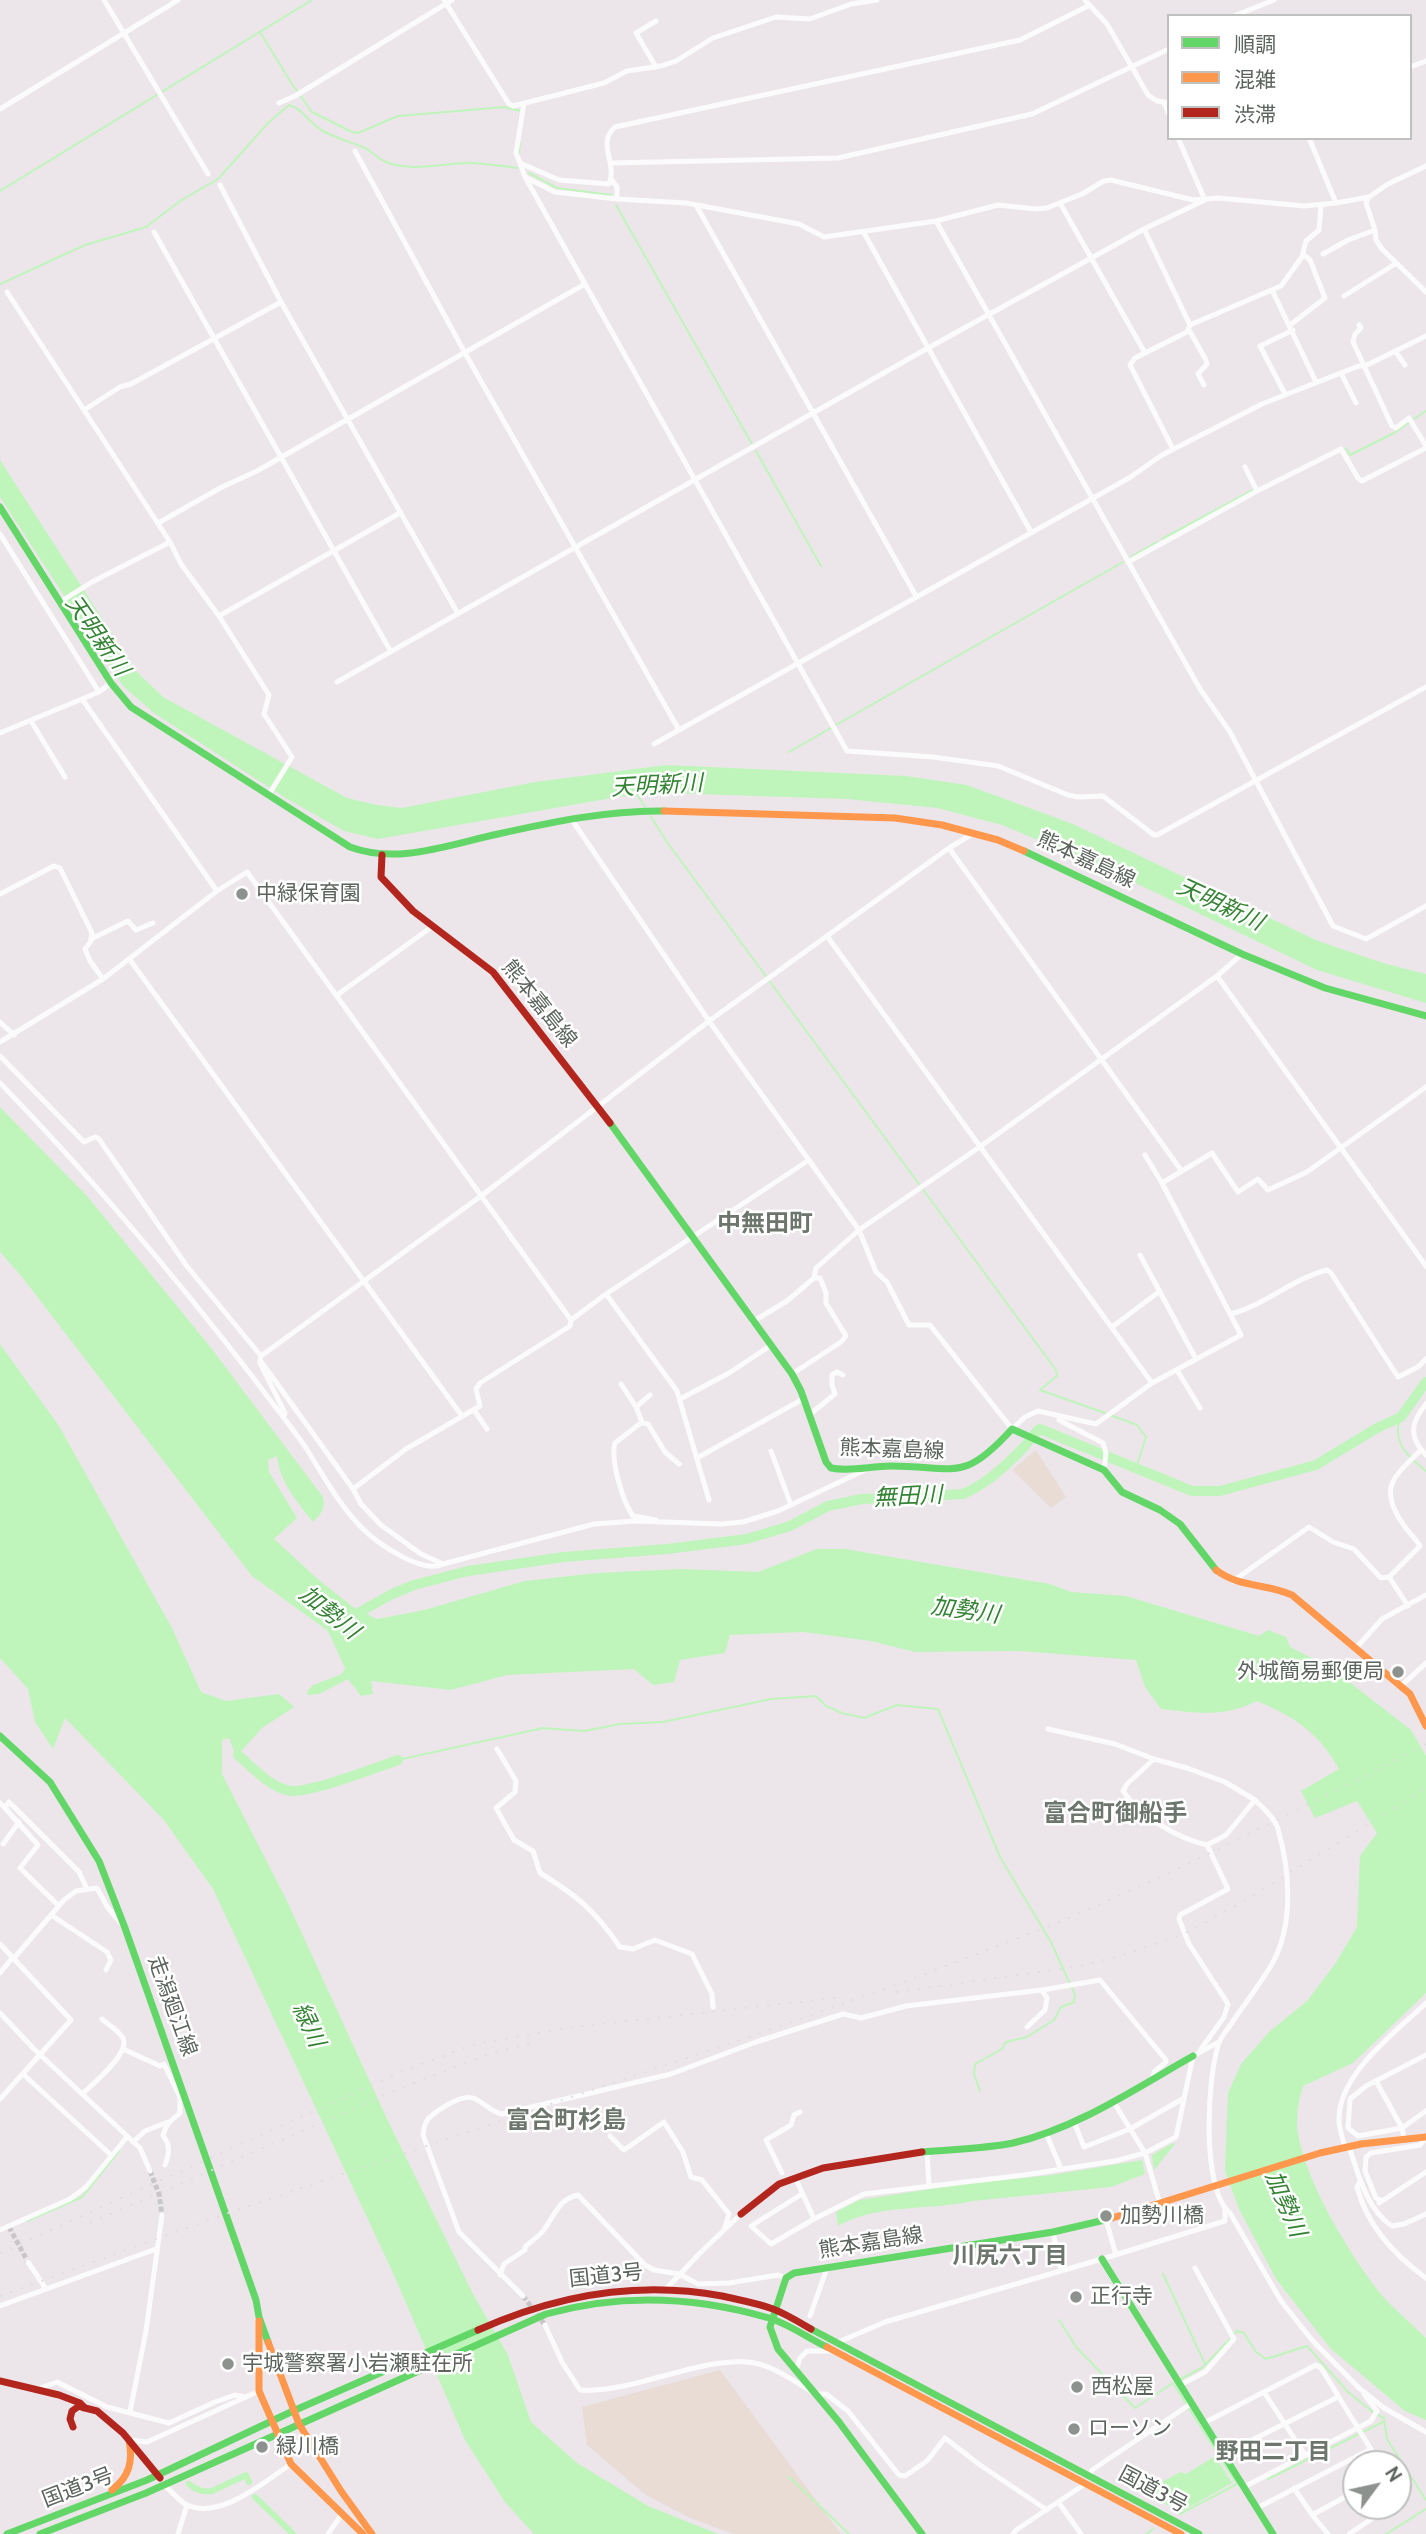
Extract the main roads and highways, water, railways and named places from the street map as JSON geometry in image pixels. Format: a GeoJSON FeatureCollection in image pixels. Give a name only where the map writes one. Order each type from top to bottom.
{"type":"FeatureCollection","features":[{"type":"Feature","properties":{"kind":"main road","name":"熊本嘉島線"},"geometry":{"type":"LineString","coordinates":[[0,507],[121,697],[138,712],[350,847],[382,855],[409,854],[572,820],[656,811],[895,818],[942,825],[1025,851],[1242,954],[1325,988],[1426,1016]]}},
{"type":"Feature","properties":{"kind":"main road","name":"熊本嘉島線"},"geometry":{"type":"LineString","coordinates":[[382,855],[381,877],[398,897],[501,980],[599,1107],[792,1374],[826,1462],[831,1468],[840,1470],[893,1466],[956,1470],[968,1468],[987,1457],[1015,1431],[1045,1443],[1104,1470],[1122,1492],[1160,1510],[1180,1524],[1217,1571],[1233,1582],[1268,1586],[1292,1595],[1410,1694],[1426,1726]]}},
{"type":"Feature","properties":{"kind":"main road","name":"走潟廻江線"},"geometry":{"type":"LineString","coordinates":[[0,1736],[44,1774],[99,1861],[256,2300],[259,2317],[259,2391],[291,2464],[363,2534]]}},
{"type":"Feature","properties":{"kind":"main road"},"geometry":{"type":"LineString","coordinates":[[741,2214],[772,2188],[795,2177],[863,2160],[1012,2143],[1046,2133],[1074,2122],[1196,2054]]}},
{"type":"Feature","properties":{"kind":"main road","name":"熊本嘉島線"},"geometry":{"type":"LineString","coordinates":[[774,2309],[786,2278],[794,2273],[1052,2232],[1106,2220],[1347,2147],[1426,2137]]}},
{"type":"Feature","properties":{"kind":"main road"},"geometry":{"type":"LineString","coordinates":[[1102,2259],[1273,2534]]}},
{"type":"Feature","properties":{"kind":"main road","name":"国道3号"},"geometry":{"type":"LineString","coordinates":[[7,2534],[158,2475],[297,2409],[545,2302],[609,2290],[666,2289],[735,2298],[774,2309],[838,2341],[1181,2534]]}},
{"type":"Feature","properties":{"kind":"main road","name":"国道3号"},"geometry":{"type":"LineString","coordinates":[[40,2534],[164,2485],[546,2314],[581,2304],[638,2298],[701,2303],[771,2319],[1199,2534]]}},
{"type":"Feature","properties":{"kind":"main road"},"geometry":{"type":"LineString","coordinates":[[774,2309],[771,2333],[778,2349],[816,2394],[922,2534]]}},
{"type":"Feature","properties":{"kind":"main road","name":"走潟廻江線"},"geometry":{"type":"LineString","coordinates":[[259,2317],[303,2423],[335,2482],[372,2534]]}},
{"type":"Feature","properties":{"kind":"main road"},"geometry":{"type":"LineString","coordinates":[[0,2381],[36,2389],[80,2403],[85,2408]]}},
{"type":"Feature","properties":{"kind":"main road"},"geometry":{"type":"LineString","coordinates":[[74,2427],[69,2419],[72,2411],[79,2406],[97,2411],[129,2440],[164,2485]]}},
{"type":"Feature","properties":{"kind":"main road"},"geometry":{"type":"LineString","coordinates":[[97,2500],[116,2488],[129,2472],[133,2460],[129,2440]]}},
{"type":"Feature","properties":{"kind":"water","name":"天明新川"},"geometry":{"type":"Polygon","coordinates":[[[0,460],[136,671],[163,697],[347,798],[402,808],[535,782],[666,765],[906,776],[967,785],[1073,824],[1318,941],[1426,974],[1426,1003],[1317,970],[1100,866],[1002,825],[937,808],[847,799],[667,793],[618,797],[378,839],[344,831],[284,797],[154,713],[123,686],[0,497],[0,460]]]}},
{"type":"Feature","properties":{"kind":"water","name":"加勢川"},"geometry":{"type":"Polygon","coordinates":[[[0,1107],[87,1196],[212,1349],[323,1497],[323,1508],[313,1522],[285,1483],[277,1456],[268,1460],[269,1472],[297,1518],[274,1539],[353,1607],[377,1619],[424,1610],[525,1581],[597,1573],[681,1569],[758,1572],[817,1549],[845,1549],[1050,1584],[1071,1592],[1126,1596],[1259,1636],[1268,1630],[1286,1637],[1290,1647],[1330,1667],[1411,1730],[1426,1756],[1426,1993],[1353,2063],[1303,2086],[1298,2105],[1297,2126],[1311,2177],[1342,2237],[1382,2295],[1426,2338],[1426,2420],[1405,2411],[1331,2349],[1276,2279],[1239,2209],[1225,2171],[1228,2093],[1241,2064],[1270,2031],[1307,2001],[1335,1964],[1357,1927],[1360,1856],[1377,1833],[1357,1801],[1315,1818],[1301,1791],[1339,1769],[1314,1735],[1283,1713],[1257,1701],[1221,1712],[1161,1709],[1145,1687],[1136,1660],[1019,1651],[915,1652],[871,1641],[803,1632],[730,1635],[725,1653],[680,1660],[674,1682],[653,1685],[634,1669],[507,1675],[451,1690],[371,1681],[373,1694],[361,1696],[348,1679],[319,1694],[308,1695],[307,1691],[313,1685],[342,1674],[345,1668],[328,1631],[252,1576],[0,1252],[0,1107]]]}},
{"type":"Feature","properties":{"kind":"water","name":"緑川"},"geometry":{"type":"Polygon","coordinates":[[[0,1344],[59,1426],[172,1628],[201,1692],[226,1701],[279,1694],[294,1707],[262,1728],[236,1757],[229,1738],[222,1740],[222,1774],[287,1901],[388,2121],[473,2294],[508,2355],[531,2422],[577,2463],[648,2506],[718,2534],[534,2534],[504,2501],[465,2440],[393,2273],[213,1889],[163,1819],[65,1718],[53,1749],[35,1722],[28,1689],[0,1658],[0,1344]]]}},
{"type":"Feature","properties":{"kind":"water"},"geometry":{"type":"Polygon","coordinates":[[[1175,2144],[1154,2170],[1152,2155],[1175,2144]]]}},
{"type":"Feature","properties":{"kind":"water"},"geometry":{"type":"Polygon","coordinates":[[[1142,2160],[1145,2174],[1111,2187],[887,2211],[870,2214],[838,2226],[836,2212],[859,2200],[963,2184],[1052,2175],[1142,2160]]]}},
{"type":"Feature","properties":{"kind":"water"},"geometry":{"type":"Polygon","coordinates":[[[1215,2456],[1232,2483],[1182,2511],[1140,2494],[1180,2472],[1186,2474],[1215,2456]]]}},
{"type":"Feature","properties":{"kind":"waterway"},"geometry":{"type":"LineString","coordinates":[[0,191],[312,0]]}},
{"type":"Feature","properties":{"kind":"waterway"},"geometry":{"type":"LineString","coordinates":[[260,32],[312,112],[352,132],[358,133],[398,116],[505,107],[520,111]]}},
{"type":"Feature","properties":{"kind":"waterway"},"geometry":{"type":"LineString","coordinates":[[0,284],[85,245],[146,227],[180,201],[218,179],[269,122],[289,105],[298,109],[323,131],[363,147],[383,161],[397,165],[419,167],[473,163],[517,168]]}},
{"type":"Feature","properties":{"kind":"waterway"},"geometry":{"type":"LineString","coordinates":[[519,153],[520,142]]}},
{"type":"Feature","properties":{"kind":"waterway"},"geometry":{"type":"LineString","coordinates":[[529,173],[557,188],[611,195]]}},
{"type":"Feature","properties":{"kind":"waterway"},"geometry":{"type":"LineString","coordinates":[[616,205],[752,444]]}},
{"type":"Feature","properties":{"kind":"waterway"},"geometry":{"type":"LineString","coordinates":[[1414,419],[1426,411]]}},
{"type":"Feature","properties":{"kind":"waterway"},"geometry":{"type":"LineString","coordinates":[[1346,448],[1350,455],[1408,423]]}},
{"type":"Feature","properties":{"kind":"waterway"},"geometry":{"type":"LineString","coordinates":[[756,451],[821,566]]}},
{"type":"Feature","properties":{"kind":"waterway"},"geometry":{"type":"LineString","coordinates":[[1162,539],[1253,490]]}},
{"type":"Feature","properties":{"kind":"waterway"},"geometry":{"type":"LineString","coordinates":[[1131,557],[1157,542]]}},
{"type":"Feature","properties":{"kind":"waterway"},"geometry":{"type":"LineString","coordinates":[[836,725],[1123,562]]}},
{"type":"Feature","properties":{"kind":"waterway"},"geometry":{"type":"LineString","coordinates":[[789,752],[831,728]]}},
{"type":"Feature","properties":{"kind":"waterway","name":"天明新川"},"geometry":{"type":"LineString","coordinates":[[638,796],[645,807]]}},
{"type":"Feature","properties":{"kind":"waterway"},"geometry":{"type":"LineString","coordinates":[[651,817],[1056,1370],[1057,1376],[1040,1390],[1105,1413]]}},
{"type":"Feature","properties":{"kind":"waterway","name":"無田川"},"geometry":{"type":"LineString","coordinates":[[351,1617],[414,1585],[468,1571],[564,1557],[667,1549],[747,1539],[790,1526],[828,1506],[862,1499],[963,1494],[996,1473],[1019,1453],[1040,1429],[1192,1491],[1220,1491],[1316,1465],[1377,1428],[1401,1417],[1426,1382]]}},
{"type":"Feature","properties":{"kind":"waterway"},"geometry":{"type":"LineString","coordinates":[[1110,1415],[1137,1425],[1146,1437],[1136,1468]]}},
{"type":"Feature","properties":{"kind":"waterway"},"geometry":{"type":"LineString","coordinates":[[1401,1417],[1399,1438],[1410,1457]]}},
{"type":"Feature","properties":{"kind":"waterway"},"geometry":{"type":"LineString","coordinates":[[1414,1461],[1426,1471]]}},
{"type":"Feature","properties":{"kind":"waterway"},"geometry":{"type":"LineString","coordinates":[[398,1760],[543,1728],[584,1731],[620,1724],[663,1722],[771,1699],[816,1696],[826,1706],[864,1718],[897,1705],[938,1709],[1000,1857],[1051,1942],[1075,1995],[1074,2002],[1061,2007],[1054,2020],[1027,2037],[1006,2042],[1002,2049],[975,2064],[974,2074],[980,2091]]}},
{"type":"Feature","properties":{"kind":"waterway"},"geometry":{"type":"LineString","coordinates":[[238,1755],[270,1782],[292,1791],[329,1784],[398,1760]]}},
{"type":"Feature","properties":{"kind":"waterway"},"geometry":{"type":"LineString","coordinates":[[27,2221],[82,2197],[119,2151]]}},
{"type":"Feature","properties":{"kind":"waterway"},"geometry":{"type":"LineString","coordinates":[[1163,2274],[1205,2364]]}},
{"type":"Feature","properties":{"kind":"waterway"},"geometry":{"type":"LineString","coordinates":[[1059,2320],[1077,2348],[1135,2408],[1173,2383],[1237,2484],[1180,2514]]}},
{"type":"Feature","properties":{"kind":"waterway"},"geometry":{"type":"LineString","coordinates":[[1234,2334],[1237,2331],[1244,2333],[1256,2352],[1266,2359],[1307,2346],[1348,2392],[1373,2412]]}},
{"type":"Feature","properties":{"kind":"waterway"},"geometry":{"type":"LineString","coordinates":[[1181,2379],[1203,2367],[1231,2338]]}},
{"type":"Feature","properties":{"kind":"waterway"},"geometry":{"type":"LineString","coordinates":[[1378,2415],[1384,2418],[1387,2439],[1426,2500]]}},
{"type":"Feature","properties":{"kind":"waterway"},"geometry":{"type":"LineString","coordinates":[[1268,2479],[1383,2422]]}},
{"type":"Feature","properties":{"kind":"waterway"},"geometry":{"type":"LineString","coordinates":[[189,2484],[199,2490],[212,2491],[246,2475],[249,2482]]}},
{"type":"Feature","properties":{"kind":"waterway"},"geometry":{"type":"LineString","coordinates":[[789,2477],[849,2534]]}},
{"type":"Feature","properties":{"kind":"waterway"},"geometry":{"type":"LineString","coordinates":[[255,2497],[293,2534]]}},
{"type":"Feature","properties":{"kind":"waterway"},"geometry":{"type":"LineString","coordinates":[[1386,2534],[1426,2509]]}},
{"type":"Feature","properties":{"kind":"waterway"},"geometry":{"type":"LineString","coordinates":[[1146,2534],[1153,2529]]}},
{"type":"Feature","properties":{"kind":"tunnel"},"geometry":{"type":"LineString","coordinates":[[150,2171],[159,2194],[162,2215]]}},
{"type":"Feature","properties":{"kind":"tunnel"},"geometry":{"type":"LineString","coordinates":[[9,2227],[28,2262]]}},
{"type":"Feature","properties":{"kind":"tunnel"},"geometry":{"type":"LineString","coordinates":[[523,2296],[545,2325]]}},
{"type":"Feature","properties":{"kind":"railway"},"geometry":{"type":"LineString","coordinates":[[0,2296],[228,2213],[764,2032],[1057,1923],[1165,1875],[1426,1744]]}},
{"type":"Feature","properties":{"kind":"railway"},"geometry":{"type":"LineString","coordinates":[[896,1992],[1076,1967],[1120,1956],[1182,1935],[1246,1900],[1426,1788]]}},
{"type":"Feature","properties":{"kind":"railway"},"geometry":{"type":"LineString","coordinates":[[0,2253],[398,2073],[472,2045],[566,2028],[844,1997]]}},
{"type":"Feature","properties":{"kind":"railway"},"geometry":{"type":"LineString","coordinates":[[90,2223],[401,2088],[489,2054],[530,2043]]}},
{"type":"Feature","properties":{"kind":"place","name":"中緑保育園"},"geometry":{"type":"Point","coordinates":[242,894]}},
{"type":"Feature","properties":{"kind":"place","name":"外城簡易郵便局"},"geometry":{"type":"Point","coordinates":[1398,1672]}},
{"type":"Feature","properties":{"kind":"place","name":"加勢川橋"},"geometry":{"type":"Point","coordinates":[1106,2216]}},
{"type":"Feature","properties":{"kind":"place","name":"正行寺"},"geometry":{"type":"Point","coordinates":[1076,2297]}},
{"type":"Feature","properties":{"kind":"place","name":"宇城警察署小岩瀬駐在所"},"geometry":{"type":"Point","coordinates":[228,2364]}},
{"type":"Feature","properties":{"kind":"place","name":"西松屋"},"geometry":{"type":"Point","coordinates":[1077,2387]}},
{"type":"Feature","properties":{"kind":"place","name":"ローソン"},"geometry":{"type":"Point","coordinates":[1074,2429]}},
{"type":"Feature","properties":{"kind":"place","name":"緑川橋"},"geometry":{"type":"Point","coordinates":[262,2447]}},
{"type":"Feature","properties":{"kind":"district","name":"中無田町"},"geometry":{"type":"Point","coordinates":[765,1224]}},
{"type":"Feature","properties":{"kind":"district","name":"富合町御船手"},"geometry":{"type":"Point","coordinates":[1115,1814]}},
{"type":"Feature","properties":{"kind":"district","name":"富合町杉島"},"geometry":{"type":"Point","coordinates":[566,2121]}},
{"type":"Feature","properties":{"kind":"district","name":"川尻六丁目"},"geometry":{"type":"Point","coordinates":[1010,2256]}},
{"type":"Feature","properties":{"kind":"district","name":"野田二丁目"},"geometry":{"type":"Point","coordinates":[1273,2452]}}]}
